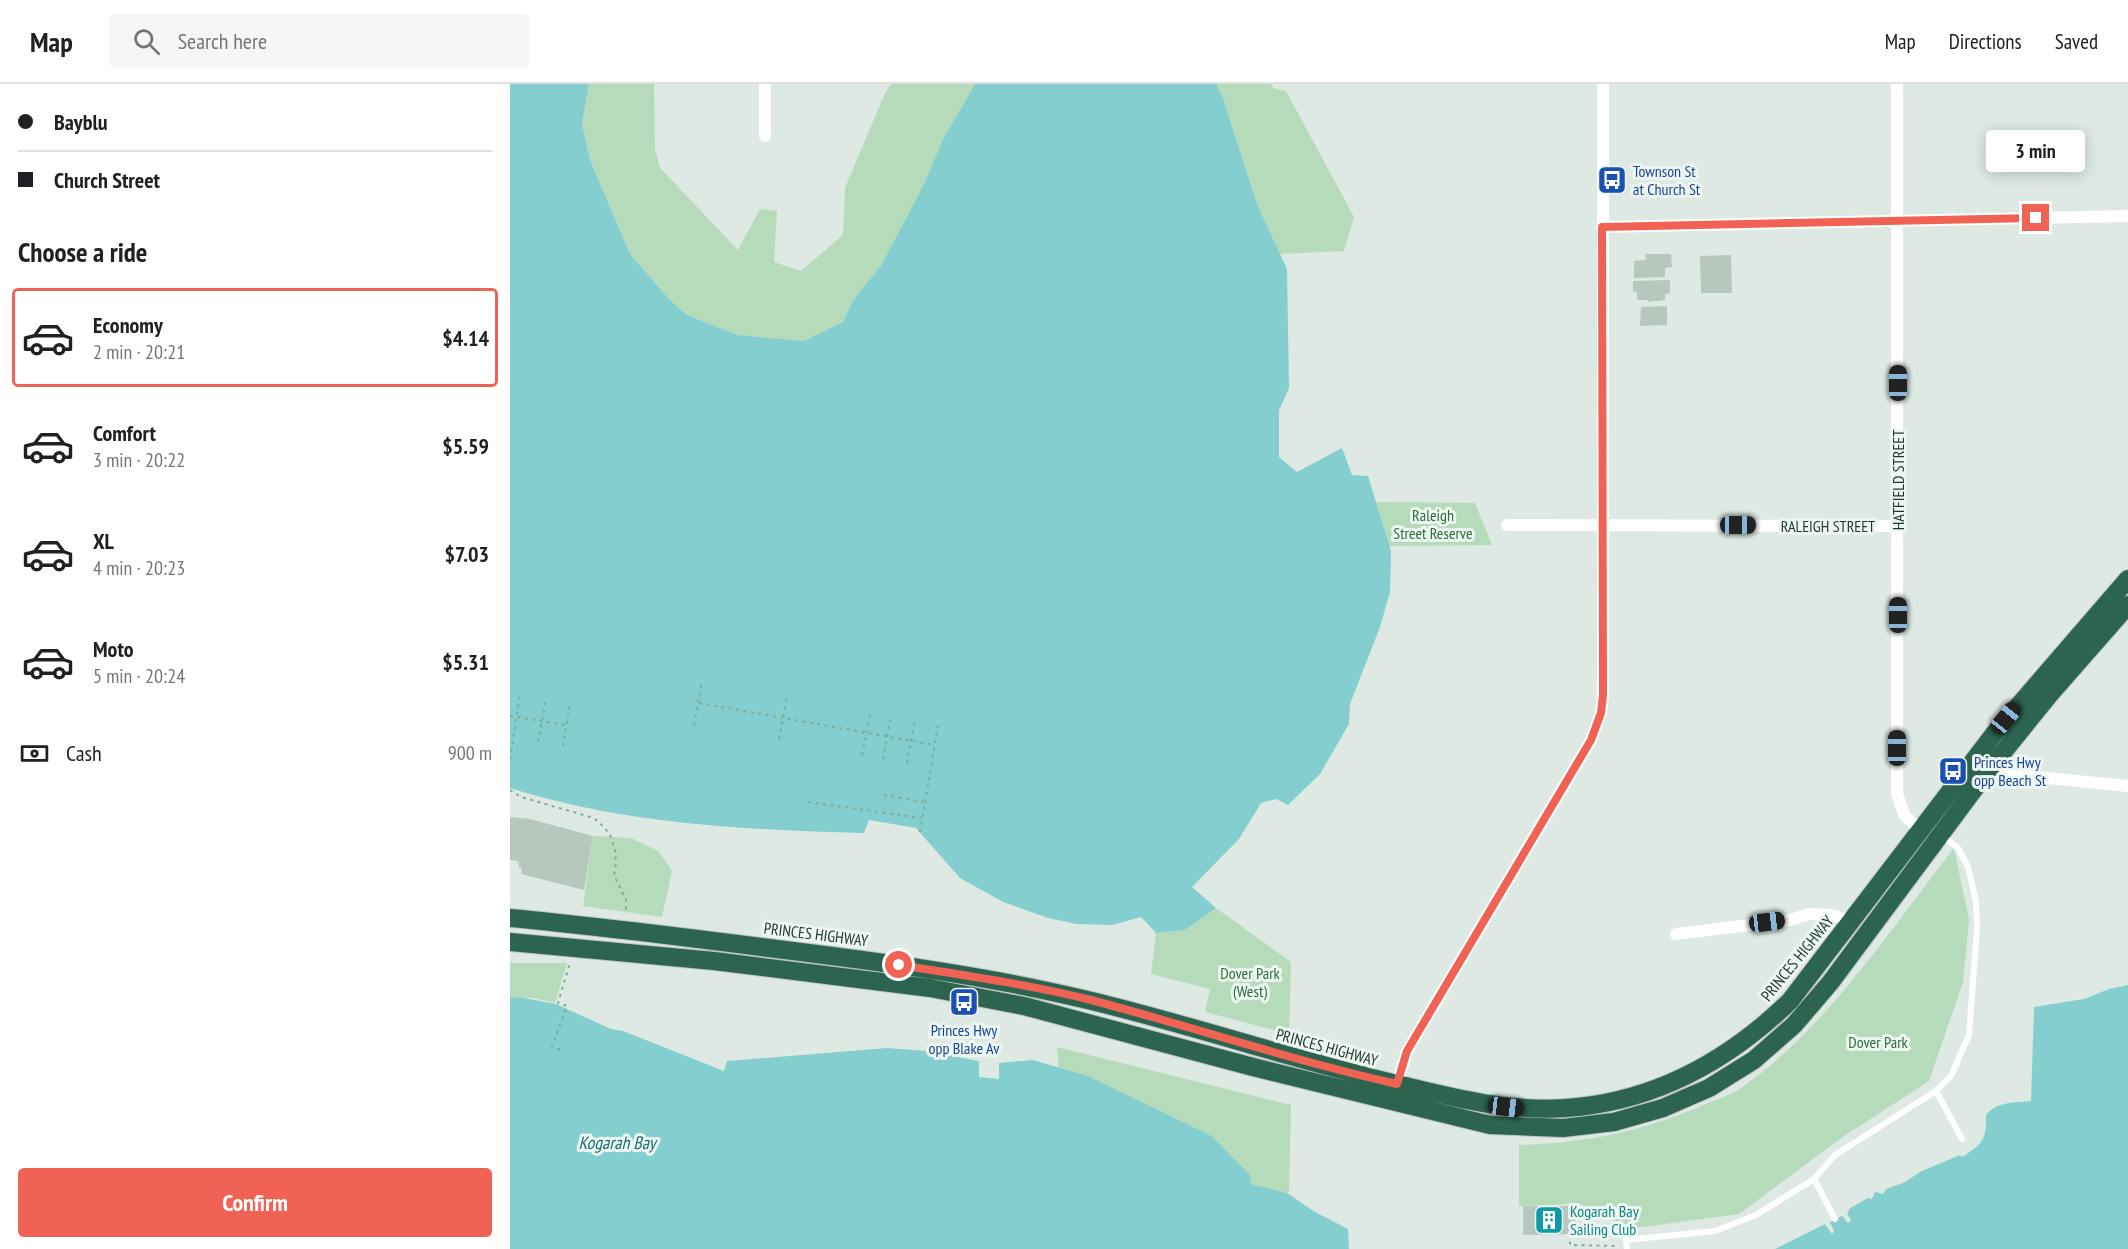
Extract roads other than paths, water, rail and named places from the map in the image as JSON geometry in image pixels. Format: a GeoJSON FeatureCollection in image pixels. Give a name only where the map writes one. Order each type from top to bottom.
{"type":"FeatureCollection","features":[{"type":"Feature","properties":{"kind":"highway","name":"PRINCES HIGHWAY"},"geometry":{"type":"LineString","coordinates":[[510,918],[876,961],[1014,983],[1090,1000],[1263,1050],[1494,1106],[1545,1109],[1613,1101],[1671,1082],[1729,1053],[1790,1001],[2019,703],[2128,579]]}},
{"type":"Feature","properties":{"kind":"highway"},"geometry":{"type":"LineString","coordinates":[[510,942],[714,961],[942,991],[1024,1006],[1263,1070],[1479,1122],[1515,1128],[1563,1128],[1614,1122],[1674,1104],[1734,1073],[1773,1045],[1794,1025],[1830,983],[1987,772],[2049,694],[2128,605]]}},
{"type":"Feature","properties":{"kind":"street"},"geometry":{"type":"LineString","coordinates":[[765,84],[765,136]]}},
{"type":"Feature","properties":{"kind":"street"},"geometry":{"type":"LineString","coordinates":[[1397,1084],[1407,1051],[1597,727],[1603,695],[1601,525],[1603,84]]}},
{"type":"Feature","properties":{"kind":"street","name":"HATFIELD STREET"},"geometry":{"type":"LineString","coordinates":[[1897,84],[1897,793],[1904,815],[1921,831]]}},
{"type":"Feature","properties":{"kind":"street"},"geometry":{"type":"LineString","coordinates":[[1602,227],[2128,216]]}},
{"type":"Feature","properties":{"kind":"street","name":"RALEIGH STREET"},"geometry":{"type":"LineString","coordinates":[[1507,525],[1898,526]]}},
{"type":"Feature","properties":{"kind":"street"},"geometry":{"type":"LineString","coordinates":[[1987,772],[2128,786]]}},
{"type":"Feature","properties":{"kind":"street"},"geometry":{"type":"LineString","coordinates":[[1676,934],[1790,920],[1809,914],[1832,915],[1852,921]]}},
{"type":"Feature","properties":{"kind":"lane"},"geometry":{"type":"LineString","coordinates":[[1627,1248],[1626,1240],[1715,1231],[1756,1215],[1814,1179],[1835,1155],[1936,1091],[1954,1072],[1967,1043],[1971,1024],[1977,928],[1976,901],[1968,867],[1958,848],[1942,835]]}},
{"type":"Feature","properties":{"kind":"lane"},"geometry":{"type":"LineString","coordinates":[[510,946],[538,944]]}},
{"type":"Feature","properties":{"kind":"lane"},"geometry":{"type":"LineString","coordinates":[[1936,1091],[1962,1139]]}},
{"type":"Feature","properties":{"kind":"lane"},"geometry":{"type":"LineString","coordinates":[[1814,1179],[1835,1219]]}},
{"type":"Feature","properties":{"kind":"water"},"geometry":{"type":"Polygon","coordinates":[[[510,84],[589,84],[582,125],[590,160],[630,254],[669,299],[687,315],[738,335],[804,341],[843,322],[853,300],[881,266],[924,184],[943,139],[975,84],[1216,84],[1223,98],[1257,204],[1287,269],[1289,388],[1279,410],[1279,457],[1297,472],[1342,448],[1352,475],[1368,476],[1391,551],[1390,592],[1380,627],[1350,704],[1349,724],[1320,774],[1288,805],[1276,799],[1261,803],[1239,839],[1192,887],[1216,908],[1185,930],[1156,933],[1141,917],[1112,925],[1077,924],[1048,918],[1003,902],[960,878],[916,828],[869,820],[864,833],[775,830],[685,823],[597,810],[510,788],[510,84]]]}},
{"type":"Feature","properties":{"kind":"water"},"geometry":{"type":"Polygon","coordinates":[[[2128,985],[2128,1249],[1775,1249],[1825,1224],[1832,1234],[1834,1231],[1830,1222],[1842,1216],[1848,1223],[1851,1220],[1847,1214],[1850,1208],[1868,1198],[1872,1199],[1875,1192],[1883,1194],[1886,1189],[1903,1183],[1922,1171],[1960,1155],[1962,1157],[1974,1149],[1984,1136],[1986,1115],[1990,1110],[2007,1104],[2031,1101],[2034,1007],[2084,999],[2109,989],[2128,985]]]}},
{"type":"Feature","properties":{"kind":"water","name":"Kogarah Bay"},"geometry":{"type":"Polygon","coordinates":[[[518,997],[556,1004],[611,1029],[623,1031],[724,1071],[727,1061],[887,1048],[925,1051],[979,1061],[979,1077],[999,1079],[999,1063],[1033,1060],[1088,1076],[1212,1136],[1250,1175],[1251,1184],[1287,1193],[1315,1212],[1348,1229],[1349,1249],[510,1249],[510,998],[518,997]]]}},
{"type":"Feature","properties":{"kind":"place","name":"Townson St at Church St"},"geometry":{"type":"Point","coordinates":[1612,180]}},
{"type":"Feature","properties":{"kind":"place","name":"Princes Hwy opp Beach St"},"geometry":{"type":"Point","coordinates":[1953,771]}},
{"type":"Feature","properties":{"kind":"place","name":"Princes Hwy opp Blake Av"},"geometry":{"type":"Point","coordinates":[964,1002]}},
{"type":"Feature","properties":{"kind":"place","name":"Kogarah Bay Sailing Club"},"geometry":{"type":"Point","coordinates":[1549,1220]}},
{"type":"Feature","properties":{"kind":"park label","name":"Raleigh Street Reserve"},"geometry":{"type":"Point","coordinates":[1433,524]}},
{"type":"Feature","properties":{"kind":"park label","name":"Dover Park (West)"},"geometry":{"type":"Point","coordinates":[1250,982]}},
{"type":"Feature","properties":{"kind":"park label","name":"Dover Park"},"geometry":{"type":"Point","coordinates":[1878,1042]}}]}
